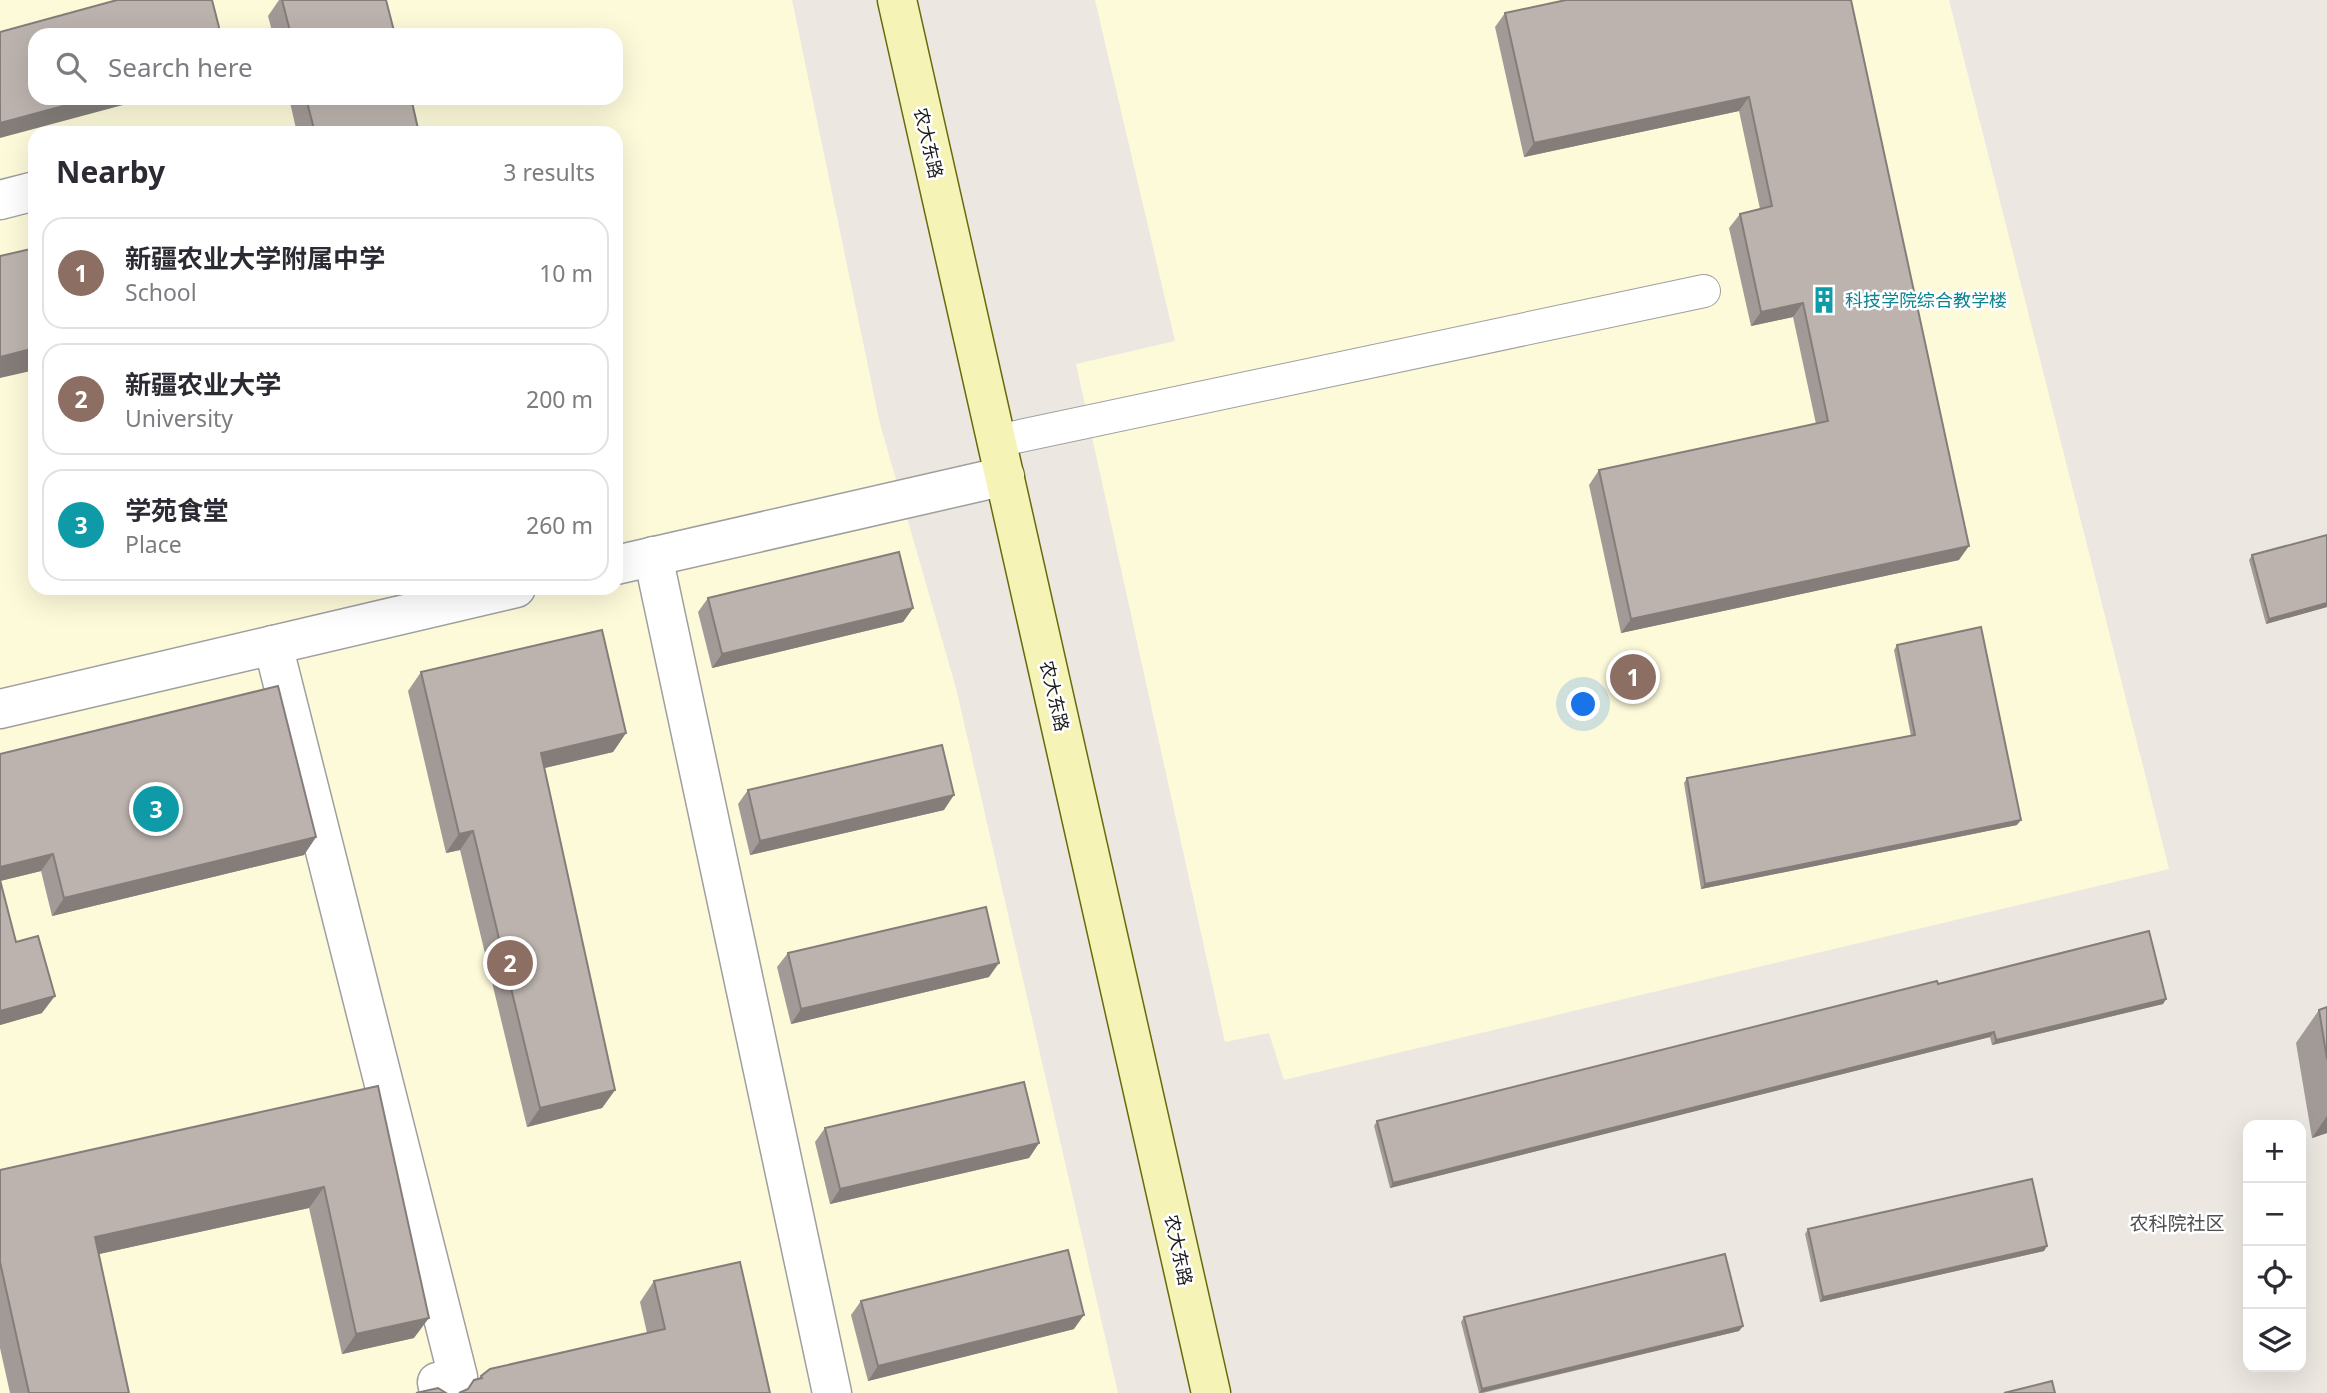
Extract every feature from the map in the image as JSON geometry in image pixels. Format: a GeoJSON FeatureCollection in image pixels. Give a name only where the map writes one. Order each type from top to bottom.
{"type":"FeatureCollection","features":[{"type":"Feature","properties":{"kind":"main road","name":"农大东路"},"geometry":{"type":"LineString","coordinates":[[897,0],[1211,1393]]}},
{"type":"Feature","properties":{"kind":"street"},"geometry":{"type":"LineString","coordinates":[[0,200],[28,193]]}},
{"type":"Feature","properties":{"kind":"street"},"geometry":{"type":"LineString","coordinates":[[623,563],[1001,459],[1704,291]]}},
{"type":"Feature","properties":{"kind":"street"},"geometry":{"type":"LineString","coordinates":[[653,556],[832,1393]]}},
{"type":"Feature","properties":{"kind":"street"},"geometry":{"type":"LineString","coordinates":[[0,709],[486,595]]}},
{"type":"Feature","properties":{"kind":"street"},"geometry":{"type":"LineString","coordinates":[[273,645],[458,1377],[437,1382],[439,1393]]}},
{"type":"Feature","properties":{"kind":"shaded area"},"geometry":{"type":"Polygon","coordinates":[[[0,0],[792,0],[880,424],[956,688],[1118,1393],[0,1393],[0,0]]]}},
{"type":"Feature","properties":{"kind":"shaded area"},"geometry":{"type":"Polygon","coordinates":[[[1095,0],[1949,0],[2169,869],[1284,1080],[1269,1033],[1225,1042],[1076,364],[1175,341],[1095,0]]]}},
{"type":"Feature","properties":{"kind":"building"},"geometry":{"type":"Polygon","coordinates":[[[117,0],[212,0],[219,28],[28,28],[28,105],[67,105],[0,123],[0,32],[117,0]]]}},
{"type":"Feature","properties":{"kind":"building"},"geometry":{"type":"Polygon","coordinates":[[[282,0],[386,0],[393,28],[289,28],[282,0]]]}},
{"type":"Feature","properties":{"kind":"building","name":"科技学院综合教学楼"},"geometry":{"type":"Polygon","coordinates":[[[1566,0],[1851,0],[1969,546],[1631,619],[1599,470],[1828,421],[1803,303],[1761,312],[1740,214],[1772,206],[1749,97],[1534,143],[1505,13],[1566,0]]]}},
{"type":"Feature","properties":{"kind":"building"},"geometry":{"type":"Polygon","coordinates":[[[308,105],[413,105],[417,126],[313,126],[308,105]]]}},
{"type":"Feature","properties":{"kind":"building"},"geometry":{"type":"Polygon","coordinates":[[[28,250],[28,350],[0,357],[0,256],[28,250]]]}},
{"type":"Feature","properties":{"kind":"building"},"geometry":{"type":"Polygon","coordinates":[[[2327,535],[2327,603],[2269,619],[2252,555],[2327,535]]]}},
{"type":"Feature","properties":{"kind":"building"},"geometry":{"type":"Polygon","coordinates":[[[899,552],[913,608],[722,654],[708,598],[899,552]]]}},
{"type":"Feature","properties":{"kind":"building"},"geometry":{"type":"Polygon","coordinates":[[[1981,627],[2021,820],[1705,884],[1687,778],[1915,735],[1897,645],[1981,627]]]}},
{"type":"Feature","properties":{"kind":"building"},"geometry":{"type":"Polygon","coordinates":[[[602,630],[626,733],[541,753],[615,1090],[540,1108],[473,831],[459,834],[421,672],[602,630]]]}},
{"type":"Feature","properties":{"kind":"building"},"geometry":{"type":"Polygon","coordinates":[[[278,686],[316,837],[64,898],[53,854],[0,867],[0,754],[278,686]]]}},
{"type":"Feature","properties":{"kind":"building"},"geometry":{"type":"Polygon","coordinates":[[[942,745],[954,795],[760,841],[748,790],[942,745]]]}},
{"type":"Feature","properties":{"kind":"building"},"geometry":{"type":"Polygon","coordinates":[[[0,880],[16,942],[38,936],[55,996],[0,1011],[0,880]]]}},
{"type":"Feature","properties":{"kind":"building"},"geometry":{"type":"Polygon","coordinates":[[[986,907],[999,963],[801,1009],[788,953],[986,907]]]}},
{"type":"Feature","properties":{"kind":"building"},"geometry":{"type":"Polygon","coordinates":[[[2149,931],[2166,999],[1996,1040],[1994,1032],[1393,1183],[1377,1121],[1937,981],[1938,984],[2149,931]]]}},
{"type":"Feature","properties":{"kind":"building"},"geometry":{"type":"Polygon","coordinates":[[[2327,1007],[2327,1059],[2319,1010],[2327,1007]]]}},
{"type":"Feature","properties":{"kind":"building"},"geometry":{"type":"Polygon","coordinates":[[[1024,1082],[1039,1143],[840,1189],[825,1128],[1024,1082]]]}},
{"type":"Feature","properties":{"kind":"building"},"geometry":{"type":"Polygon","coordinates":[[[378,1086],[429,1318],[356,1334],[324,1187],[95,1237],[129,1393],[29,1393],[0,1262],[0,1170],[378,1086]]]}},
{"type":"Feature","properties":{"kind":"building"},"geometry":{"type":"Polygon","coordinates":[[[2032,1179],[2047,1246],[1823,1297],[1808,1229],[2032,1179]]]}},
{"type":"Feature","properties":{"kind":"building"},"geometry":{"type":"Polygon","coordinates":[[[1068,1250],[1084,1315],[878,1366],[861,1301],[1068,1250]]]}},
{"type":"Feature","properties":{"kind":"building"},"geometry":{"type":"Polygon","coordinates":[[[1725,1254],[1743,1326],[1482,1389],[1464,1317],[1725,1254]]]}},
{"type":"Feature","properties":{"kind":"building"},"geometry":{"type":"Polygon","coordinates":[[[740,1262],[770,1393],[459,1393],[468,1389],[474,1380],[482,1378],[490,1369],[665,1329],[654,1281],[740,1262]]]}},
{"type":"Feature","properties":{"kind":"building"},"geometry":{"type":"Polygon","coordinates":[[[2052,1381],[2055,1393],[2004,1393],[2052,1381]]]}},
{"type":"Feature","properties":{"kind":"building"},"geometry":{"type":"Polygon","coordinates":[[[438,1388],[446,1393],[416,1393],[438,1388]]]}},
{"type":"Feature","properties":{"kind":"place","name":"科技学院综合教学楼"},"geometry":{"type":"Point","coordinates":[1824,300]}},
{"type":"Feature","properties":{"kind":"place","name":"新疆农业大学附属中学"},"geometry":{"type":"Point","coordinates":[1633,677]}},
{"type":"Feature","properties":{"kind":"place","name":"学苑食堂"},"geometry":{"type":"Point","coordinates":[156,809]}},
{"type":"Feature","properties":{"kind":"place","name":"新疆农业大学"},"geometry":{"type":"Point","coordinates":[510,963]}},
{"type":"Feature","properties":{"kind":"district","name":"农科院社区"},"geometry":{"type":"Point","coordinates":[2177,1223]}}]}
